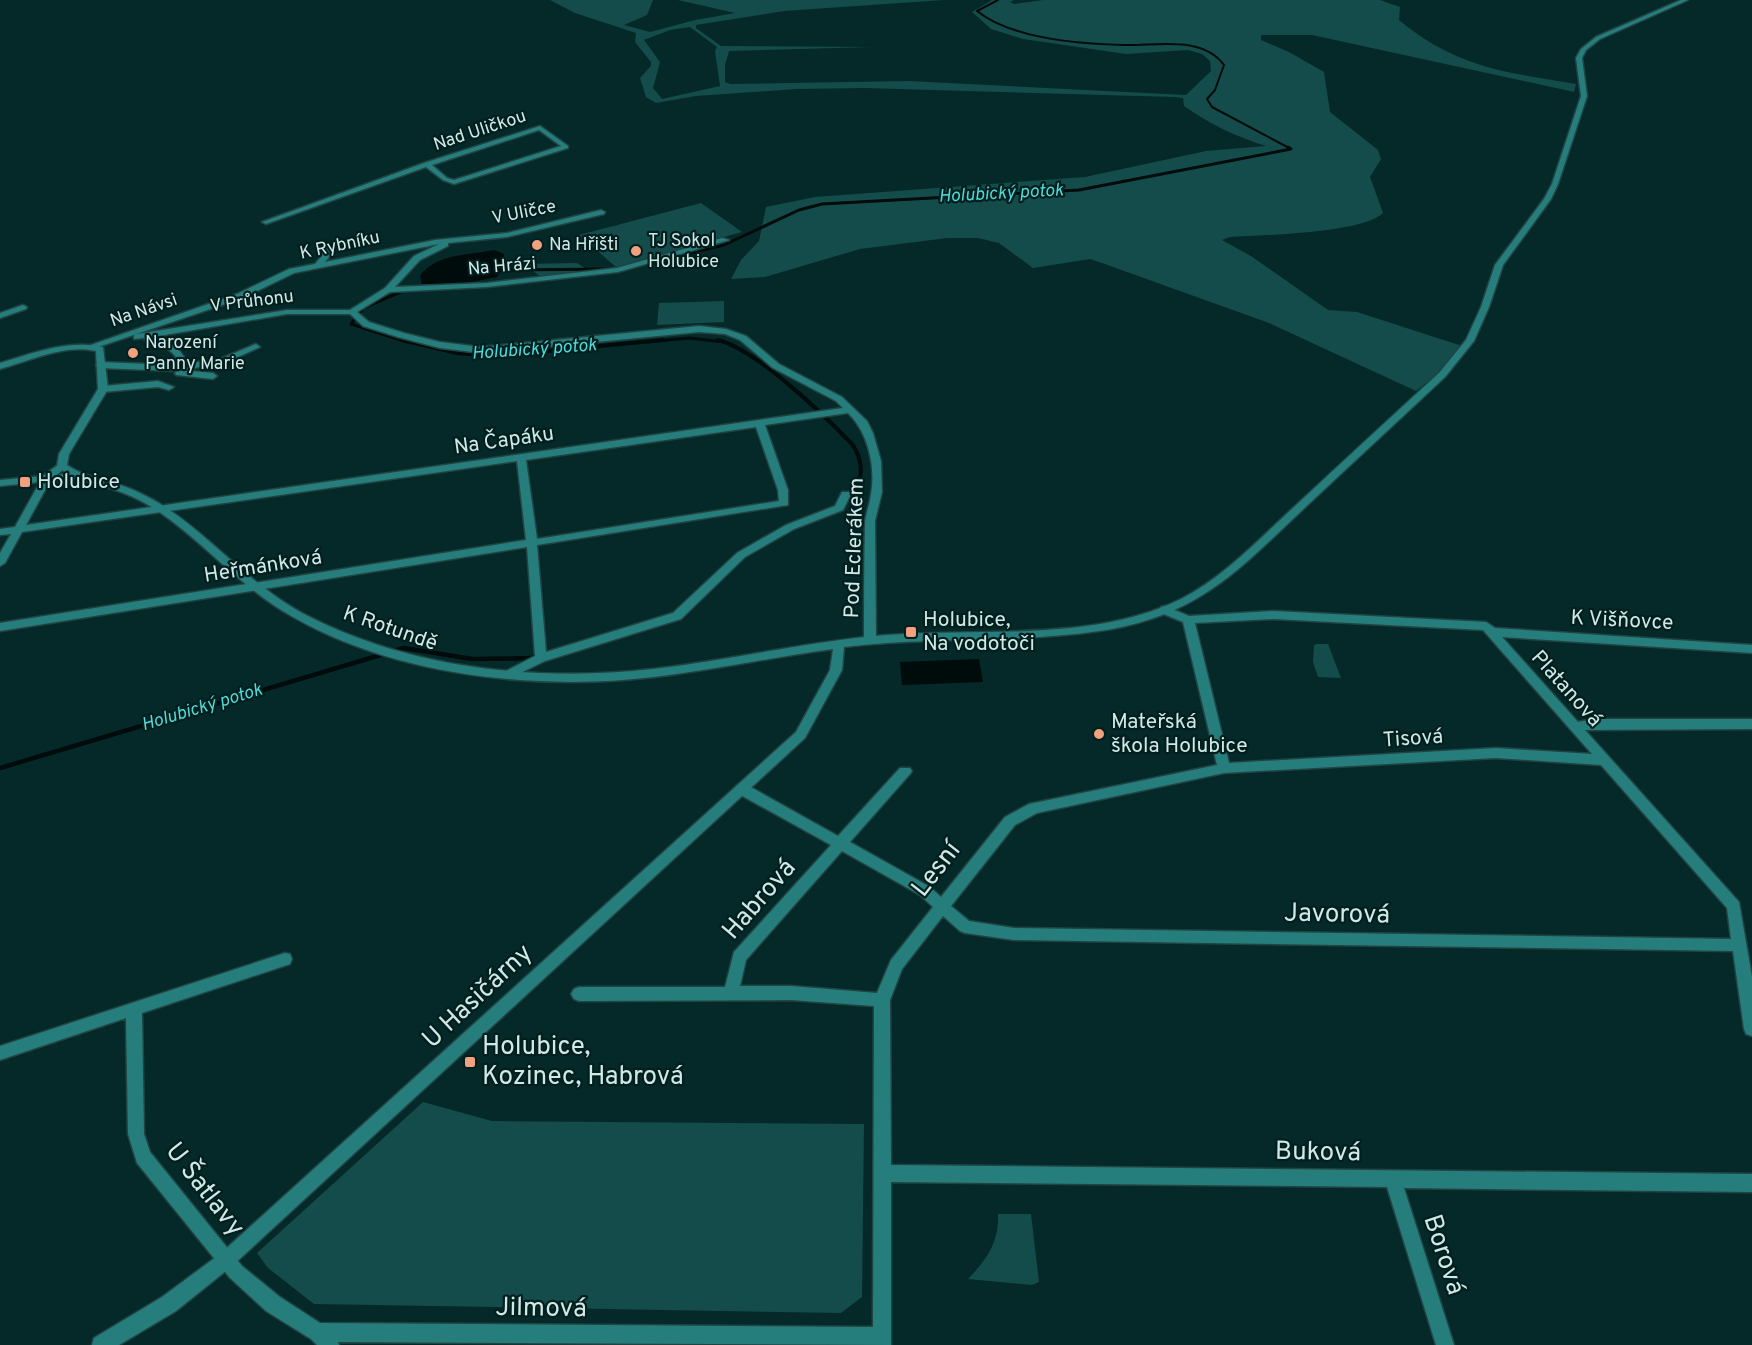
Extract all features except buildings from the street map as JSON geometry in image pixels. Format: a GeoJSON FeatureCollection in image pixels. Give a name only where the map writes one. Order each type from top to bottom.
{"type":"FeatureCollection","features":[{"type":"Feature","properties":{"kind":"street","name":"K Rotundě"},"geometry":{"type":"LineString","coordinates":[[62,466],[78,476],[136,494],[162,509],[299,617],[386,651],[440,666],[508,675],[568,677],[650,673],[870,640],[1089,627],[1148,617],[1186,601],[1238,564],[1442,375],[1470,341],[1485,307],[1499,265],[1547,199],[1555,184],[1584,96],[1579,58],[1584,49],[1608,33],[1685,0]]}},
{"type":"Feature","properties":{"kind":"street","name":"Nad Uličkou"},"geometry":{"type":"LineString","coordinates":[[266,222],[365,190],[426,165],[540,128],[566,147],[453,182],[426,165]]}},
{"type":"Feature","properties":{"kind":"street","name":"V Uličce"},"geometry":{"type":"LineString","coordinates":[[452,241],[507,235],[601,212]]}},
{"type":"Feature","properties":{"kind":"street","name":"Na Hrázi"},"geometry":{"type":"LineString","coordinates":[[388,290],[487,285],[618,270],[725,240]]}},
{"type":"Feature","properties":{"kind":"street","name":"K Rybníku"},"geometry":{"type":"LineString","coordinates":[[240,296],[292,272],[452,241]]}},
{"type":"Feature","properties":{"kind":"street","name":"Na Hrázi"},"geometry":{"type":"LineString","coordinates":[[352,312],[388,290],[417,258],[452,241]]}},
{"type":"Feature","properties":{"kind":"street"},"geometry":{"type":"LineString","coordinates":[[318,266],[325,257],[327,246]]}},
{"type":"Feature","properties":{"kind":"street","name":"Na Návsi"},"geometry":{"type":"LineString","coordinates":[[92,346],[240,296]]}},
{"type":"Feature","properties":{"kind":"street"},"geometry":{"type":"LineString","coordinates":[[0,316],[23,307]]}},
{"type":"Feature","properties":{"kind":"street","name":"V Průhonu"},"geometry":{"type":"LineString","coordinates":[[192,327],[287,312],[352,312]]}},
{"type":"Feature","properties":{"kind":"street","name":"Pod Eclerákem"},"geometry":{"type":"LineString","coordinates":[[352,312],[366,324],[401,335],[451,347],[482,350],[677,330],[713,329],[743,338],[776,366],[820,387],[851,410],[868,433],[876,461],[878,492],[870,521],[870,640]]}},
{"type":"Feature","properties":{"kind":"street","name":"Na Návsi"},"geometry":{"type":"LineString","coordinates":[[0,366],[75,347],[92,346],[192,327]]}},
{"type":"Feature","properties":{"kind":"street","name":"Na Návsi"},"geometry":{"type":"LineString","coordinates":[[126,339],[165,341],[180,357],[176,368]]}},
{"type":"Feature","properties":{"kind":"street","name":"Na Návsi"},"geometry":{"type":"LineString","coordinates":[[92,346],[99,349],[103,389]]}},
{"type":"Feature","properties":{"kind":"street"},"geometry":{"type":"LineString","coordinates":[[100,365],[176,368],[222,361],[256,347]]}},
{"type":"Feature","properties":{"kind":"street"},"geometry":{"type":"LineString","coordinates":[[134,368],[149,372],[213,376]]}},
{"type":"Feature","properties":{"kind":"street"},"geometry":{"type":"LineString","coordinates":[[0,563],[47,478],[62,466],[64,454],[103,389],[158,384],[169,387]]}},
{"type":"Feature","properties":{"kind":"street","name":"Na Čapáku"},"geometry":{"type":"LineString","coordinates":[[0,532],[851,410]]}},
{"type":"Feature","properties":{"kind":"street","name":"Heřmánková"},"geometry":{"type":"LineString","coordinates":[[0,627],[784,503],[783,490],[759,423]]}},
{"type":"Feature","properties":{"kind":"street"},"geometry":{"type":"LineString","coordinates":[[521,456],[532,544],[541,658]]}},
{"type":"Feature","properties":{"kind":"street"},"geometry":{"type":"LineString","coordinates":[[0,483],[78,476]]}},
{"type":"Feature","properties":{"kind":"street"},"geometry":{"type":"LineString","coordinates":[[508,675],[541,658],[677,616],[741,555],[790,527],[839,508],[846,494]]}},
{"type":"Feature","properties":{"kind":"street"},"geometry":{"type":"LineString","coordinates":[[1165,610],[1188,620],[1274,615],[1486,626],[1490,632]]}},
{"type":"Feature","properties":{"kind":"street"},"geometry":{"type":"LineString","coordinates":[[1188,620],[1224,768]]}},
{"type":"Feature","properties":{"kind":"street","name":"K Višňovce"},"geometry":{"type":"LineString","coordinates":[[1490,632],[1752,649]]}},
{"type":"Feature","properties":{"kind":"street","name":"Platanová"},"geometry":{"type":"LineString","coordinates":[[1490,632],[1734,906],[1752,1029]]}},
{"type":"Feature","properties":{"kind":"street","name":"U Hasičárny"},"geometry":{"type":"LineString","coordinates":[[101,1345],[169,1304],[226,1260],[801,735],[836,670],[839,644]]}},
{"type":"Feature","properties":{"kind":"street"},"geometry":{"type":"LineString","coordinates":[[1574,727],[1594,724],[1752,724]]}},
{"type":"Feature","properties":{"kind":"street","name":"Tisová"},"geometry":{"type":"LineString","coordinates":[[1224,768],[1496,753],[1605,760]]}},
{"type":"Feature","properties":{"kind":"street","name":"Lesní"},"geometry":{"type":"LineString","coordinates":[[882,1341],[884,1173],[882,1000],[896,965],[1010,821],[1018,814],[1034,808],[1224,768]]}},
{"type":"Feature","properties":{"kind":"street","name":"Habrová"},"geometry":{"type":"LineString","coordinates":[[731,993],[739,957],[905,771]]}},
{"type":"Feature","properties":{"kind":"street"},"geometry":{"type":"LineString","coordinates":[[742,789],[840,846],[925,891],[943,908]]}},
{"type":"Feature","properties":{"kind":"street","name":"Javorová"},"geometry":{"type":"LineString","coordinates":[[943,908],[965,927],[1014,934],[1739,945]]}},
{"type":"Feature","properties":{"kind":"street"},"geometry":{"type":"LineString","coordinates":[[0,1053],[285,959]]}},
{"type":"Feature","properties":{"kind":"street"},"geometry":{"type":"LineString","coordinates":[[579,994],[791,993],[882,1000]]}},
{"type":"Feature","properties":{"kind":"street","name":"U Šatlavy"},"geometry":{"type":"LineString","coordinates":[[134,1010],[136,1134],[143,1157],[226,1260]]}},
{"type":"Feature","properties":{"kind":"street","name":"Buková"},"geometry":{"type":"LineString","coordinates":[[884,1173],[1752,1182]]}},
{"type":"Feature","properties":{"kind":"street","name":"Borová"},"geometry":{"type":"LineString","coordinates":[[1393,1180],[1445,1345]]}},
{"type":"Feature","properties":{"kind":"street","name":"Jilmová"},"geometry":{"type":"LineString","coordinates":[[226,1260],[236,1272],[273,1304],[324,1339],[882,1341]]}},
{"type":"Feature","properties":{"kind":"shaded area"},"geometry":{"type":"Polygon","coordinates":[[[550,0],[653,0],[647,15],[624,25],[650,32],[695,20],[735,13],[678,0],[944,0],[784,11],[696,25],[696,28],[721,46],[872,47],[729,51],[725,65],[725,82],[730,84],[909,81],[1186,95],[1211,71],[1210,61],[1202,54],[1188,50],[1126,54],[1023,39],[991,29],[972,12],[992,0],[1014,0],[1010,2],[1014,4],[1043,0],[1380,0],[1400,7],[1399,20],[1420,36],[1462,58],[1504,71],[1576,84],[1574,92],[1312,35],[1261,35],[1261,40],[1289,52],[1324,72],[1330,112],[1378,150],[1381,159],[1370,177],[1383,213],[1372,220],[1335,229],[1230,237],[1222,240],[1251,256],[1328,310],[1357,312],[1462,346],[1434,377],[1416,391],[1269,323],[1102,263],[1090,259],[1033,268],[999,243],[978,238],[947,238],[860,249],[765,277],[731,279],[741,260],[759,241],[766,207],[815,197],[1085,177],[1206,151],[1266,146],[1214,124],[1184,106],[1183,98],[1175,97],[865,88],[796,89],[696,96],[656,103],[646,97],[640,78],[651,66],[651,62],[635,42],[636,33],[575,13],[550,0]],[[690,27],[670,30],[644,40],[660,62],[653,88],[662,99],[720,86],[715,51],[717,47],[690,27]]]}},
{"type":"Feature","properties":{"kind":"shaded area","name":"TJ Sokol Holubice"},"geometry":{"type":"Polygon","coordinates":[[[701,203],[742,232],[616,267],[579,235],[701,203]]]}},
{"type":"Feature","properties":{"kind":"shaded area"},"geometry":{"type":"Polygon","coordinates":[[[494,250],[504,254],[503,269],[497,277],[462,284],[422,284],[420,276],[434,263],[443,259],[494,250]]]}},
{"type":"Feature","properties":{"kind":"shaded area"},"geometry":{"type":"Polygon","coordinates":[[[577,263],[589,271],[541,277],[524,264],[577,263]]]}},
{"type":"Feature","properties":{"kind":"shaded area"},"geometry":{"type":"Polygon","coordinates":[[[724,301],[724,322],[657,325],[659,303],[724,301]]]}},
{"type":"Feature","properties":{"kind":"shaded area"},"geometry":{"type":"Polygon","coordinates":[[[1328,644],[1341,678],[1318,677],[1313,662],[1314,645],[1328,644]]]}},
{"type":"Feature","properties":{"kind":"shaded area"},"geometry":{"type":"Polygon","coordinates":[[[979,659],[983,682],[902,685],[900,662],[979,659]]]}},
{"type":"Feature","properties":{"kind":"shaded area"},"geometry":{"type":"Polygon","coordinates":[[[423,1102],[492,1121],[864,1124],[862,1297],[841,1313],[314,1304],[268,1268],[257,1253],[423,1102]]]}},
{"type":"Feature","properties":{"kind":"shaded area"},"geometry":{"type":"Polygon","coordinates":[[[998,1214],[1031,1214],[1039,1282],[1032,1285],[968,1279],[981,1264],[994,1242],[998,1214]]]}},
{"type":"Feature","properties":{"kind":"waterway","name":"Holubický potok"},"geometry":{"type":"LineString","coordinates":[[998,0],[977,11],[1009,28],[1027,34],[1087,43],[1178,44],[1204,49],[1224,65],[1215,90],[1207,99],[1212,107],[1291,149]]}},
{"type":"Feature","properties":{"kind":"waterway","name":"Holubický potok"},"geometry":{"type":"LineString","coordinates":[[624,269],[724,245],[799,210],[822,204],[1079,190],[1291,149]]}},
{"type":"Feature","properties":{"kind":"waterway","name":"Holubický potok"},"geometry":{"type":"LineString","coordinates":[[498,270],[612,269]]}},
{"type":"Feature","properties":{"kind":"waterway","name":"Holubický potok"},"geometry":{"type":"LineString","coordinates":[[405,290],[363,308],[351,324],[407,342]]}},
{"type":"Feature","properties":{"kind":"waterway","name":"Holubický potok"},"geometry":{"type":"LineString","coordinates":[[647,342],[689,338],[723,342]]}},
{"type":"Feature","properties":{"kind":"waterway","name":"Holubický potok"},"geometry":{"type":"LineString","coordinates":[[402,340],[457,353],[494,356],[663,340]]}},
{"type":"Feature","properties":{"kind":"waterway","name":"Holubický potok"},"geometry":{"type":"LineString","coordinates":[[718,340],[723,342]]}},
{"type":"Feature","properties":{"kind":"waterway","name":"Holubický potok"},"geometry":{"type":"LineString","coordinates":[[723,342],[751,356],[789,385],[852,444],[861,467],[856,489],[845,502]]}},
{"type":"Feature","properties":{"kind":"waterway","name":"Holubický potok"},"geometry":{"type":"LineString","coordinates":[[0,768],[404,648],[472,659],[534,658]]}},
{"type":"Feature","properties":{"kind":"place","name":"Na Hřišti"},"geometry":{"type":"Point","coordinates":[537,245]}},
{"type":"Feature","properties":{"kind":"place","name":"TJ Sokol Holubice"},"geometry":{"type":"Point","coordinates":[636,251]}},
{"type":"Feature","properties":{"kind":"place","name":"Narození Panny Marie"},"geometry":{"type":"Point","coordinates":[133,353]}},
{"type":"Feature","properties":{"kind":"place","name":"Holubice"},"geometry":{"type":"Point","coordinates":[25,482]}},
{"type":"Feature","properties":{"kind":"place","name":"Holubice, Na vodotoči"},"geometry":{"type":"Point","coordinates":[911,632]}},
{"type":"Feature","properties":{"kind":"place","name":"Mateřská škola Holubice"},"geometry":{"type":"Point","coordinates":[1099,734]}},
{"type":"Feature","properties":{"kind":"place","name":"Holubice, Kozinec, Habrová"},"geometry":{"type":"Point","coordinates":[470,1062]}}]}
